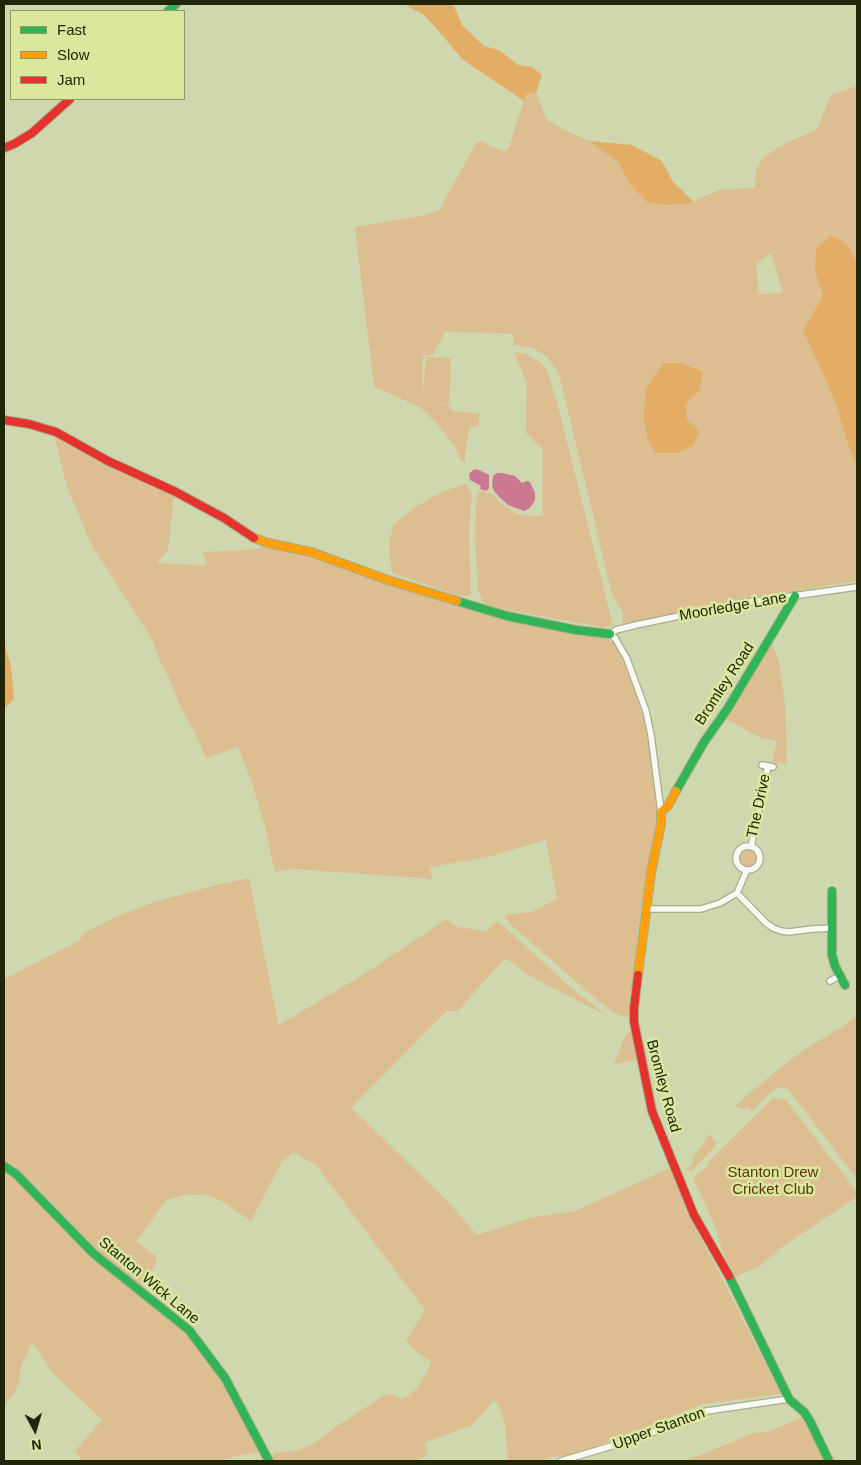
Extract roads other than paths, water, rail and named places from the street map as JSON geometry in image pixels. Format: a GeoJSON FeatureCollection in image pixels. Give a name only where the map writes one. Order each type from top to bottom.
{"type":"FeatureCollection","features":[{"type":"Feature","properties":{"kind":"street"},"geometry":{"type":"LineString","coordinates":[[4,148],[32,133],[69,100]]}},
{"type":"Feature","properties":{"kind":"street"},"geometry":{"type":"LineString","coordinates":[[4,420],[49,429],[108,461],[174,491],[224,518],[252,537],[268,543],[311,552],[388,580],[506,616],[576,630],[610,634]]}},
{"type":"Feature","properties":{"kind":"street","name":"Moorledge Lane"},"geometry":{"type":"LineString","coordinates":[[610,634],[616,630],[759,600],[857,587]]}},
{"type":"Feature","properties":{"kind":"street","name":"Bromley Road"},"geometry":{"type":"LineString","coordinates":[[661,812],[668,806],[704,742],[728,708],[795,596]]}},
{"type":"Feature","properties":{"kind":"street","name":"Bromley Road"},"geometry":{"type":"LineString","coordinates":[[610,634],[615,638],[627,660],[646,711],[661,812],[661,824],[651,873],[634,1008],[634,1022],[652,1111],[694,1216],[732,1282],[789,1399],[804,1412],[810,1421],[829,1461]]}},
{"type":"Feature","properties":{"kind":"street","name":"The Drive"},"geometry":{"type":"LineString","coordinates":[[751,847],[768,766]]}},
{"type":"Feature","properties":{"kind":"street","name":"The Drive"},"geometry":{"type":"LineString","coordinates":[[751,847],[760,854],[760,862],[754,868],[747,870],[740,866],[737,858],[738,853],[743,848],[751,847]]}},
{"type":"Feature","properties":{"kind":"street","name":"The Drive"},"geometry":{"type":"LineString","coordinates":[[737,893],[747,870]]}},
{"type":"Feature","properties":{"kind":"street"},"geometry":{"type":"LineString","coordinates":[[832,891],[832,955],[845,985]]}},
{"type":"Feature","properties":{"kind":"street"},"geometry":{"type":"LineString","coordinates":[[646,909],[701,908],[720,903],[737,893],[766,923],[781,931],[832,928]]}},
{"type":"Feature","properties":{"kind":"street"},"geometry":{"type":"LineString","coordinates":[[830,981],[840,976]]}},
{"type":"Feature","properties":{"kind":"street","name":"Stanton Wick Lane"},"geometry":{"type":"LineString","coordinates":[[4,1166],[16,1174],[94,1254],[189,1330],[225,1378],[269,1461]]}},
{"type":"Feature","properties":{"kind":"street","name":"Upper Stanton"},"geometry":{"type":"LineString","coordinates":[[561,1461],[645,1436],[700,1412],[789,1399]]}},
{"type":"Feature","properties":{"kind":"park label","name":"Stanton Drew Cricket Club"},"geometry":{"type":"Point","coordinates":[773,1182]}}]}
